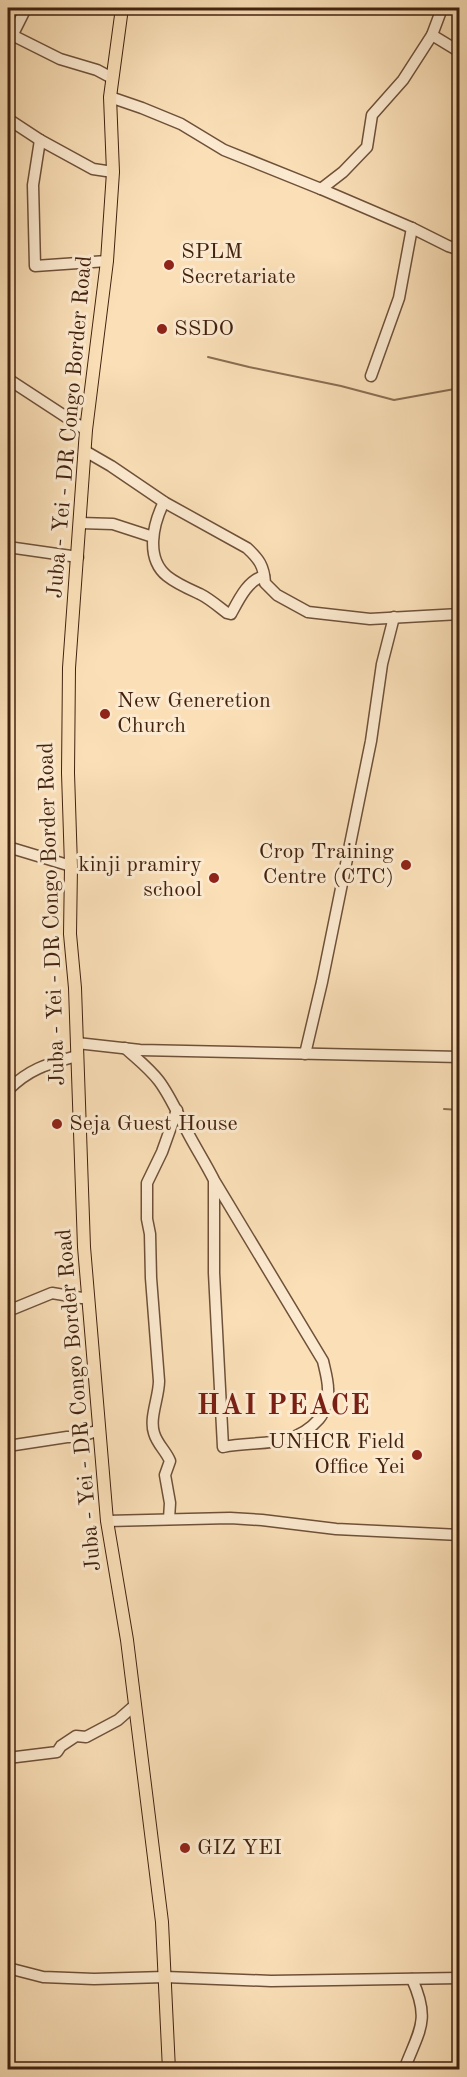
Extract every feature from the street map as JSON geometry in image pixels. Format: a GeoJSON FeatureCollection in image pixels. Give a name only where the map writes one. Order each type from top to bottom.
{"type":"FeatureCollection","features":[{"type":"Feature","properties":{"kind":"main road","name":"Juba - Yei - DR Congo Border Road"},"geometry":{"type":"LineString","coordinates":[[122,8],[110,97],[113,172],[107,261],[86,430],[68,700],[70,934],[77,1043],[84,1247],[99,1430],[107,1521],[127,1640],[162,1922],[169,2070]]}},
{"type":"Feature","properties":{"kind":"street"},"geometry":{"type":"LineString","coordinates":[[26,8],[10,39],[60,59],[97,70],[112,78]]}},
{"type":"Feature","properties":{"kind":"street"},"geometry":{"type":"LineString","coordinates":[[321,189],[344,172],[367,147],[372,115],[403,80],[432,35],[441,9]]}},
{"type":"Feature","properties":{"kind":"street"},"geometry":{"type":"LineString","coordinates":[[432,35],[459,52]]}},
{"type":"Feature","properties":{"kind":"street"},"geometry":{"type":"LineString","coordinates":[[110,97],[181,124],[224,150],[256,165],[321,189],[459,250]]}},
{"type":"Feature","properties":{"kind":"street"},"geometry":{"type":"LineString","coordinates":[[8,119],[40,140],[93,169],[113,172]]}},
{"type":"Feature","properties":{"kind":"street"},"geometry":{"type":"LineString","coordinates":[[40,140],[33,185],[35,266],[107,261]]}},
{"type":"Feature","properties":{"kind":"street"},"geometry":{"type":"LineString","coordinates":[[370,376],[399,298],[412,228]]}},
{"type":"Feature","properties":{"kind":"street"},"geometry":{"type":"LineString","coordinates":[[8,379],[86,430]]}},
{"type":"Feature","properties":{"kind":"street"},"geometry":{"type":"LineString","coordinates":[[85,451],[111,465],[164,502],[247,548],[264,568],[265,583],[277,595],[308,612],[370,619],[459,614]]}},
{"type":"Feature","properties":{"kind":"street"},"geometry":{"type":"LineString","coordinates":[[164,502],[154,525],[153,537],[156,559],[166,575],[202,595],[227,614],[231,614],[237,601],[255,578],[264,576]]}},
{"type":"Feature","properties":{"kind":"street"},"geometry":{"type":"LineString","coordinates":[[80,523],[113,524],[153,537]]}},
{"type":"Feature","properties":{"kind":"street"},"geometry":{"type":"LineString","coordinates":[[8,547],[78,557]]}},
{"type":"Feature","properties":{"kind":"street"},"geometry":{"type":"LineString","coordinates":[[305,1054],[371,741],[382,664],[394,617]]}},
{"type":"Feature","properties":{"kind":"street"},"geometry":{"type":"LineString","coordinates":[[8,847],[71,866]]}},
{"type":"Feature","properties":{"kind":"street"},"geometry":{"type":"LineString","coordinates":[[77,1043],[125,1048],[459,1057]]}},
{"type":"Feature","properties":{"kind":"street"},"geometry":{"type":"LineString","coordinates":[[125,1048],[160,1082],[214,1180],[323,1361],[329,1390],[324,1413],[300,1436],[286,1441],[223,1447],[215,1311],[214,1180]]}},
{"type":"Feature","properties":{"kind":"street"},"geometry":{"type":"LineString","coordinates":[[8,1090],[28,1072],[77,1056]]}},
{"type":"Feature","properties":{"kind":"street"},"geometry":{"type":"LineString","coordinates":[[170,1519],[170,1503],[165,1475],[170,1461],[163,1453],[152,1425],[154,1406],[159,1396],[159,1381],[150,1234],[147,1218],[147,1183],[162,1152],[177,1110]]}},
{"type":"Feature","properties":{"kind":"street"},"geometry":{"type":"LineString","coordinates":[[8,1311],[52,1293],[82,1298],[88,1296]]}},
{"type":"Feature","properties":{"kind":"street"},"geometry":{"type":"LineString","coordinates":[[8,1446],[79,1437],[99,1430]]}},
{"type":"Feature","properties":{"kind":"street"},"geometry":{"type":"LineString","coordinates":[[107,1521],[241,1518],[336,1529],[459,1535]]}},
{"type":"Feature","properties":{"kind":"street"},"geometry":{"type":"LineString","coordinates":[[8,1758],[57,1752],[61,1746],[76,1736],[86,1737],[118,1720],[135,1706]]}},
{"type":"Feature","properties":{"kind":"street"},"geometry":{"type":"LineString","coordinates":[[8,1968],[43,1977],[94,1979],[165,1977],[271,1981],[459,1978]]}},
{"type":"Feature","properties":{"kind":"street"},"geometry":{"type":"LineString","coordinates":[[404,2070],[423,2020],[421,2004],[412,1979]]}},
{"type":"Feature","properties":{"kind":"waterway"},"geometry":{"type":"LineString","coordinates":[[208,357],[394,400],[460,388]]}},
{"type":"Feature","properties":{"kind":"waterway"},"geometry":{"type":"LineString","coordinates":[[444,1109],[460,1110]]}},
{"type":"Feature","properties":{"kind":"place","name":"SPLM Secretariate"},"geometry":{"type":"Point","coordinates":[169,265]}},
{"type":"Feature","properties":{"kind":"place","name":"SSDO"},"geometry":{"type":"Point","coordinates":[162,329]}},
{"type":"Feature","properties":{"kind":"place","name":"New Generetion Church"},"geometry":{"type":"Point","coordinates":[105,714]}},
{"type":"Feature","properties":{"kind":"place","name":"Crop Training Centre (CTC)"},"geometry":{"type":"Point","coordinates":[406,865]}},
{"type":"Feature","properties":{"kind":"place","name":"kinji pramiry school"},"geometry":{"type":"Point","coordinates":[214,878]}},
{"type":"Feature","properties":{"kind":"place","name":"Seja Guest House"},"geometry":{"type":"Point","coordinates":[57,1124]}},
{"type":"Feature","properties":{"kind":"place","name":"UNHCR Field Office Yei"},"geometry":{"type":"Point","coordinates":[417,1455]}},
{"type":"Feature","properties":{"kind":"place","name":"GIZ YEI"},"geometry":{"type":"Point","coordinates":[185,1848]}},
{"type":"Feature","properties":{"kind":"district","name":"HAI PEACE"},"geometry":{"type":"Point","coordinates":[284,1407]}}]}
